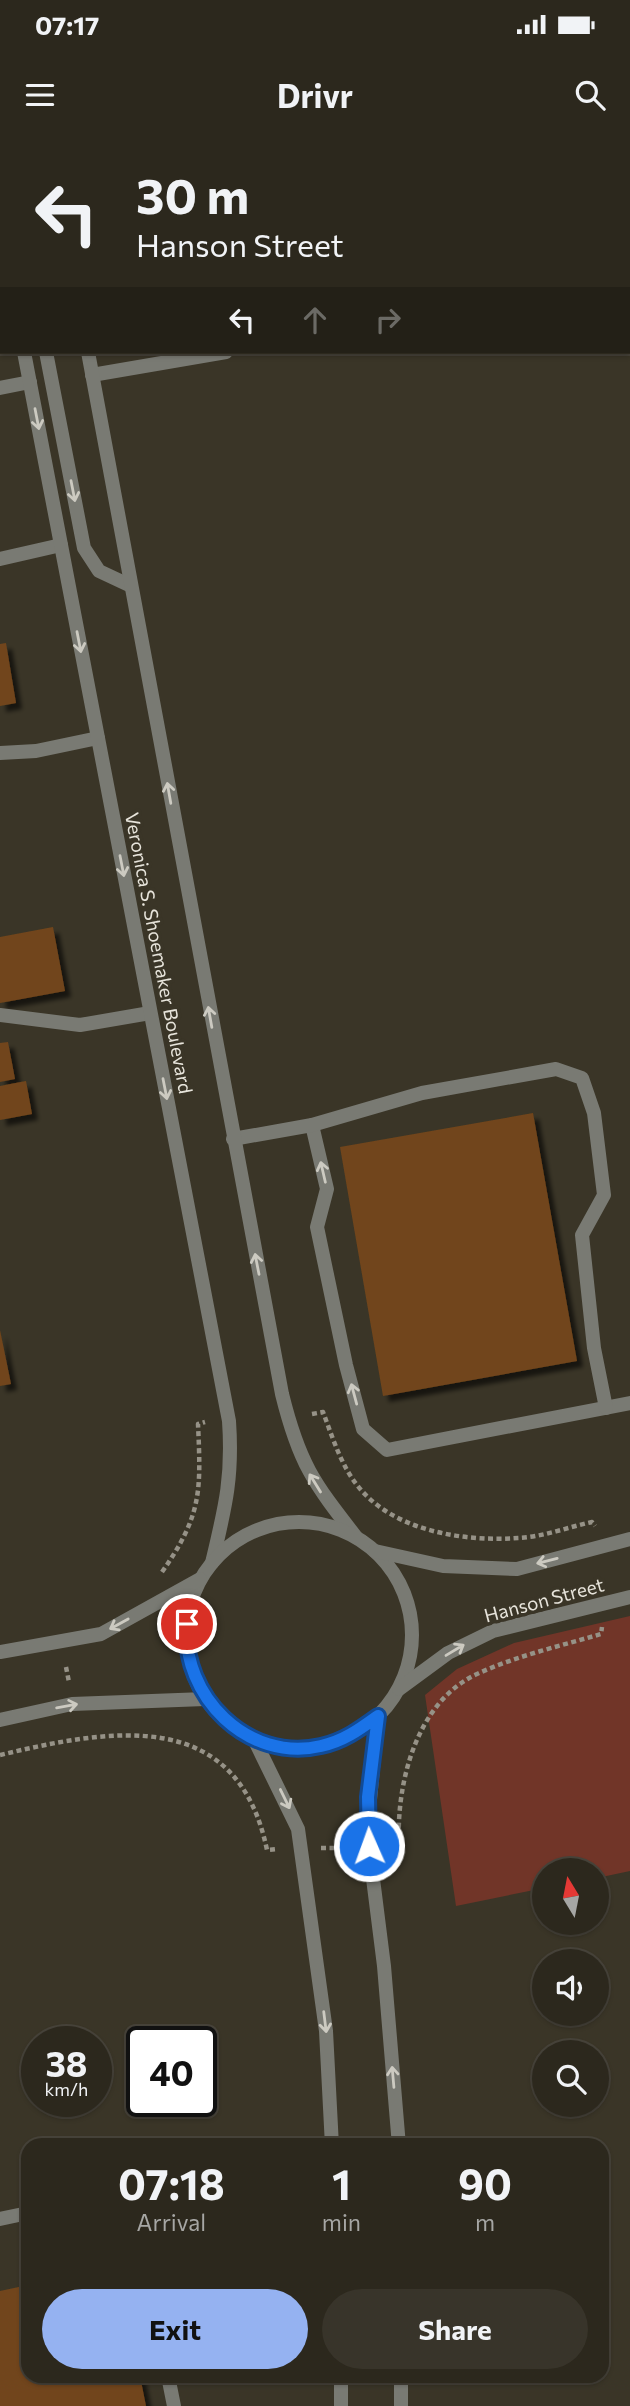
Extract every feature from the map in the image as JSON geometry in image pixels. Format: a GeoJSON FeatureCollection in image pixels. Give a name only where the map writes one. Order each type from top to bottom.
{"type":"FeatureCollection","features":[{"type":"Feature","properties":{"kind":"street","name":"Veronica S. Shoemaker Boulevard"},"geometry":{"type":"LineString","coordinates":[[24,354],[229,1421],[232,1462],[229,1489],[212,1563]]}},
{"type":"Feature","properties":{"kind":"street"},"geometry":{"type":"LineString","coordinates":[[46,354],[85,548],[99,571],[131,586]]}},
{"type":"Feature","properties":{"kind":"street","name":"Veronica S. Shoemaker Boulevard"},"geometry":{"type":"LineString","coordinates":[[88,354],[233,1139],[290,1426],[313,1483],[356,1537]]}},
{"type":"Feature","properties":{"kind":"street"},"geometry":{"type":"LineString","coordinates":[[92,375],[214,354]]}},
{"type":"Feature","properties":{"kind":"street"},"geometry":{"type":"LineString","coordinates":[[0,388],[30,382]]}},
{"type":"Feature","properties":{"kind":"street"},"geometry":{"type":"LineString","coordinates":[[0,559],[61,545]]}},
{"type":"Feature","properties":{"kind":"street"},"geometry":{"type":"LineString","coordinates":[[0,753],[36,751],[98,738]]}},
{"type":"Feature","properties":{"kind":"street"},"geometry":{"type":"LineString","coordinates":[[0,1014],[80,1025],[150,1013]]}},
{"type":"Feature","properties":{"kind":"street"},"geometry":{"type":"LineString","coordinates":[[233,1139],[313,1125],[422,1093],[556,1069],[582,1078],[594,1113],[604,1195],[582,1235],[594,1348],[606,1408]]}},
{"type":"Feature","properties":{"kind":"street"},"geometry":{"type":"LineString","coordinates":[[313,1125],[327,1189],[317,1227],[346,1365],[363,1429],[387,1450],[630,1403]]}},
{"type":"Feature","properties":{"kind":"street","name":"Hanson Street"},"geometry":{"type":"LineString","coordinates":[[399,1689],[410,1661],[413,1631],[410,1611],[395,1573],[375,1550],[356,1537],[327,1525],[296,1522],[275,1525],[236,1542],[212,1563],[200,1579],[188,1609],[186,1640],[191,1671],[205,1699],[227,1723],[254,1739],[286,1748],[320,1746],[351,1736],[378,1716],[399,1689],[448,1653],[493,1631],[630,1597]]}},
{"type":"Feature","properties":{"kind":"street","name":"Hanson Street"},"geometry":{"type":"LineString","coordinates":[[375,1550],[443,1566],[517,1569],[630,1539]]}},
{"type":"Feature","properties":{"kind":"street","name":"Hanson Street"},"geometry":{"type":"LineString","coordinates":[[0,1652],[101,1634],[200,1579]]}},
{"type":"Feature","properties":{"kind":"street"},"geometry":{"type":"LineString","coordinates":[[0,1720],[72,1704],[205,1699]]}},
{"type":"Feature","properties":{"kind":"street"},"geometry":{"type":"LineString","coordinates":[[378,1716],[367,1830],[384,1966],[398,2138]]}},
{"type":"Feature","properties":{"kind":"street"},"geometry":{"type":"LineString","coordinates":[[254,1739],[298,1829],[326,2031],[332,2138]]}},
{"type":"Feature","properties":{"kind":"street"},"geometry":{"type":"LineString","coordinates":[[0,2219],[21,2214]]}},
{"type":"Feature","properties":{"kind":"street"},"geometry":{"type":"LineString","coordinates":[[169,2383],[174,2406]]}},
{"type":"Feature","properties":{"kind":"street"},"geometry":{"type":"LineString","coordinates":[[341,2383],[341,2406]]}},
{"type":"Feature","properties":{"kind":"street"},"geometry":{"type":"LineString","coordinates":[[401,2383],[401,2406]]}},
{"type":"Feature","properties":{"kind":"path"},"geometry":{"type":"LineString","coordinates":[[313,1413],[323,1412],[356,1485],[381,1509],[423,1527],[477,1538],[521,1538],[592,1522]]}},
{"type":"Feature","properties":{"kind":"path"},"geometry":{"type":"LineString","coordinates":[[160,1575],[185,1540],[198,1507],[201,1476],[198,1424],[206,1422]]}},
{"type":"Feature","properties":{"kind":"path"},"geometry":{"type":"LineString","coordinates":[[392,1846],[399,1845],[401,1799],[415,1744],[429,1718],[453,1688],[476,1674],[504,1663],[601,1634]]}},
{"type":"Feature","properties":{"kind":"path"},"geometry":{"type":"LineString","coordinates":[[66,1667],[69,1682]]}},
{"type":"Feature","properties":{"kind":"path"},"geometry":{"type":"LineString","coordinates":[[0,1755],[64,1740],[135,1734],[193,1747],[214,1758],[236,1776],[257,1815],[267,1850],[276,1849]]}},
{"type":"Feature","properties":{"kind":"path"},"geometry":{"type":"LineString","coordinates":[[325,1848],[343,1848]]}},
{"type":"Feature","properties":{"kind":"shaded area"},"geometry":{"type":"Polygon","coordinates":[[[630,1616],[630,1871],[609,1875],[609,1858],[532,1858],[532,1890],[456,1906],[425,1695],[457,1669],[514,1643],[630,1616]]]}},
{"type":"Feature","properties":{"kind":"building"},"geometry":{"type":"Polygon","coordinates":[[[6,643],[16,703],[0,706],[0,644],[6,643]]]}},
{"type":"Feature","properties":{"kind":"building"},"geometry":{"type":"Polygon","coordinates":[[[53,927],[65,991],[0,1003],[0,937],[53,927]]]}},
{"type":"Feature","properties":{"kind":"building"},"geometry":{"type":"Polygon","coordinates":[[[8,1042],[15,1079],[0,1082],[0,1043],[8,1042]]]}},
{"type":"Feature","properties":{"kind":"building"},"geometry":{"type":"Polygon","coordinates":[[[26,1081],[32,1114],[0,1120],[0,1086],[26,1081]]]}},
{"type":"Feature","properties":{"kind":"building"},"geometry":{"type":"Polygon","coordinates":[[[533,1113],[577,1361],[383,1396],[340,1147],[533,1113]]]}},
{"type":"Feature","properties":{"kind":"building"},"geometry":{"type":"Polygon","coordinates":[[[0,1330],[11,1384],[0,1386],[0,1330]]]}},
{"type":"Feature","properties":{"kind":"building"},"geometry":{"type":"Polygon","coordinates":[[[21,2286],[21,2383],[141,2383],[146,2406],[0,2406],[0,2291],[21,2286]]]}},
{"type":"Feature","properties":{"kind":"route"},"geometry":{"type":"LineString","coordinates":[[187,1624],[186,1640],[191,1671],[205,1699],[227,1723],[254,1739],[286,1748],[320,1746],[351,1736],[378,1716],[368,1797],[369,1846]]}}]}
